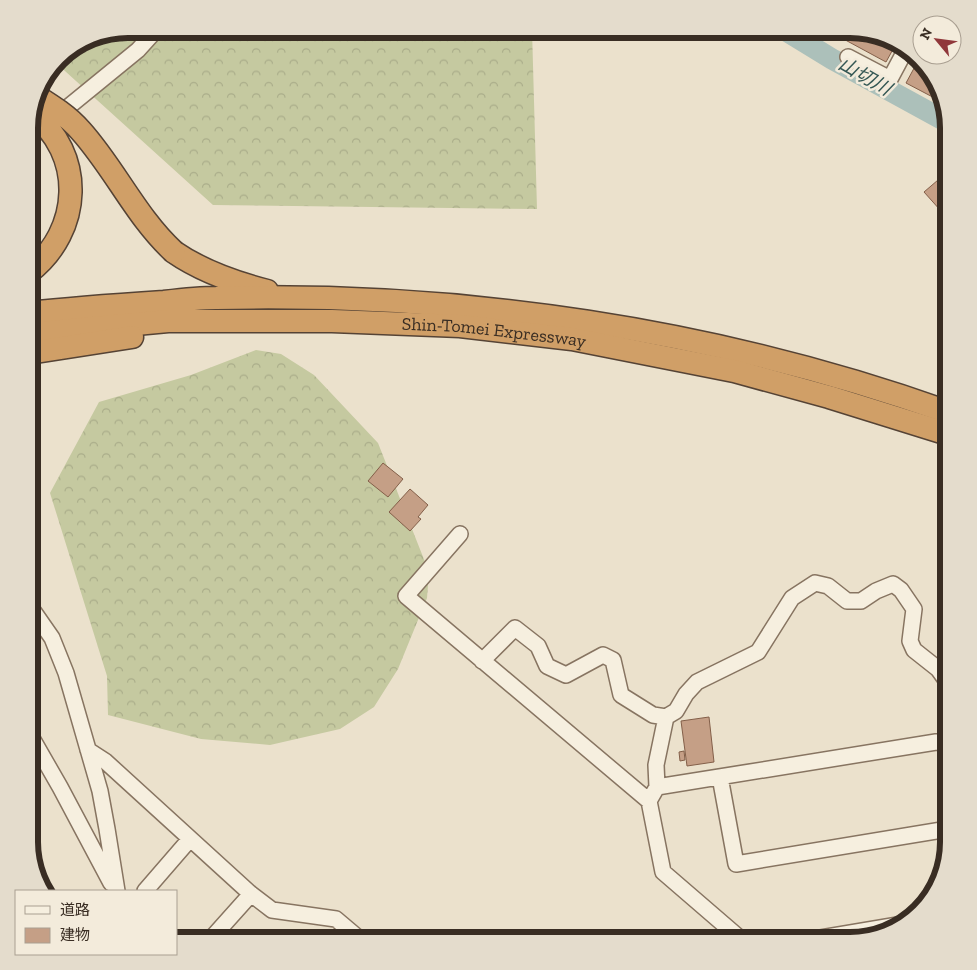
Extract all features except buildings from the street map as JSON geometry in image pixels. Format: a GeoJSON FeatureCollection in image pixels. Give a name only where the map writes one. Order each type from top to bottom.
{"type":"FeatureCollection","features":[{"type":"Feature","properties":{"kind":"highway"},"geometry":{"type":"LineString","coordinates":[[42,100],[61,112],[80,129],[157,236],[174,252],[204,270],[259,290],[290,298]]}},
{"type":"Feature","properties":{"kind":"highway"},"geometry":{"type":"LineString","coordinates":[[38,117],[54,136],[63,153],[69,174],[71,193],[68,214],[62,233],[51,251],[38,263]]}},
{"type":"Feature","properties":{"kind":"highway","name":"Shin-Tomei Expressway"},"geometry":{"type":"LineString","coordinates":[[38,333],[168,318],[214,298],[342,298],[409,301],[518,312],[657,334],[829,397],[940,432]]}},
{"type":"Feature","properties":{"kind":"highway","name":"Shin-Tomei Expressway"},"geometry":{"type":"LineString","coordinates":[[38,313],[460,326],[572,339],[836,376],[940,409]]}},
{"type":"Feature","properties":{"kind":"highway"},"geometry":{"type":"LineString","coordinates":[[38,351],[168,318]]}},
{"type":"Feature","properties":{"kind":"street"},"geometry":{"type":"LineString","coordinates":[[38,132],[138,50],[149,38]]}},
{"type":"Feature","properties":{"kind":"street"},"geometry":{"type":"LineString","coordinates":[[848,57],[890,79],[903,55]]}},
{"type":"Feature","properties":{"kind":"street"},"geometry":{"type":"LineString","coordinates":[[460,534],[406,596],[649,801],[663,872],[733,932]]}},
{"type":"Feature","properties":{"kind":"street"},"geometry":{"type":"LineString","coordinates":[[649,801],[657,787],[656,766],[666,718],[676,711],[686,694],[697,682],[758,652],[792,598],[815,583],[828,586],[847,601],[861,601],[876,591],[893,584],[901,590],[914,609],[910,641],[914,650],[940,672]]}},
{"type":"Feature","properties":{"kind":"street"},"geometry":{"type":"LineString","coordinates":[[38,618],[52,638],[66,673],[100,791],[116,890]]}},
{"type":"Feature","properties":{"kind":"street"},"geometry":{"type":"LineString","coordinates":[[482,661],[515,628],[538,646],[547,666],[566,675],[603,655],[613,660],[621,696],[653,715],[666,718]]}},
{"type":"Feature","properties":{"kind":"street"},"geometry":{"type":"LineString","coordinates":[[657,787],[940,742]]}},
{"type":"Feature","properties":{"kind":"street"},"geometry":{"type":"LineString","coordinates":[[38,749],[115,890]]}},
{"type":"Feature","properties":{"kind":"street"},"geometry":{"type":"LineString","coordinates":[[88,750],[105,760],[251,894],[272,910],[336,919],[351,932]]}},
{"type":"Feature","properties":{"kind":"street"},"geometry":{"type":"LineString","coordinates":[[720,777],[736,864],[940,830]]}},
{"type":"Feature","properties":{"kind":"street"},"geometry":{"type":"LineString","coordinates":[[146,890],[190,839]]}},
{"type":"Feature","properties":{"kind":"street"},"geometry":{"type":"LineString","coordinates":[[217,932],[251,894]]}},
{"type":"Feature","properties":{"kind":"street"},"geometry":{"type":"LineString","coordinates":[[857,932],[872,929]]}},
{"type":"Feature","properties":{"kind":"green space"},"geometry":{"type":"Polygon","coordinates":[[[121,38],[532,38],[537,209],[213,205],[61,67],[64,64],[82,49],[98,42],[121,38]]]}},
{"type":"Feature","properties":{"kind":"green space"},"geometry":{"type":"Polygon","coordinates":[[[256,350],[281,354],[314,375],[378,443],[429,572],[427,598],[398,669],[374,707],[340,729],[270,745],[201,739],[108,715],[107,676],[50,493],[99,402],[191,375],[256,350]]]}},
{"type":"Feature","properties":{"kind":"waterway","name":"山切川"},"geometry":{"type":"LineString","coordinates":[[798,38],[939,117]]}}]}
